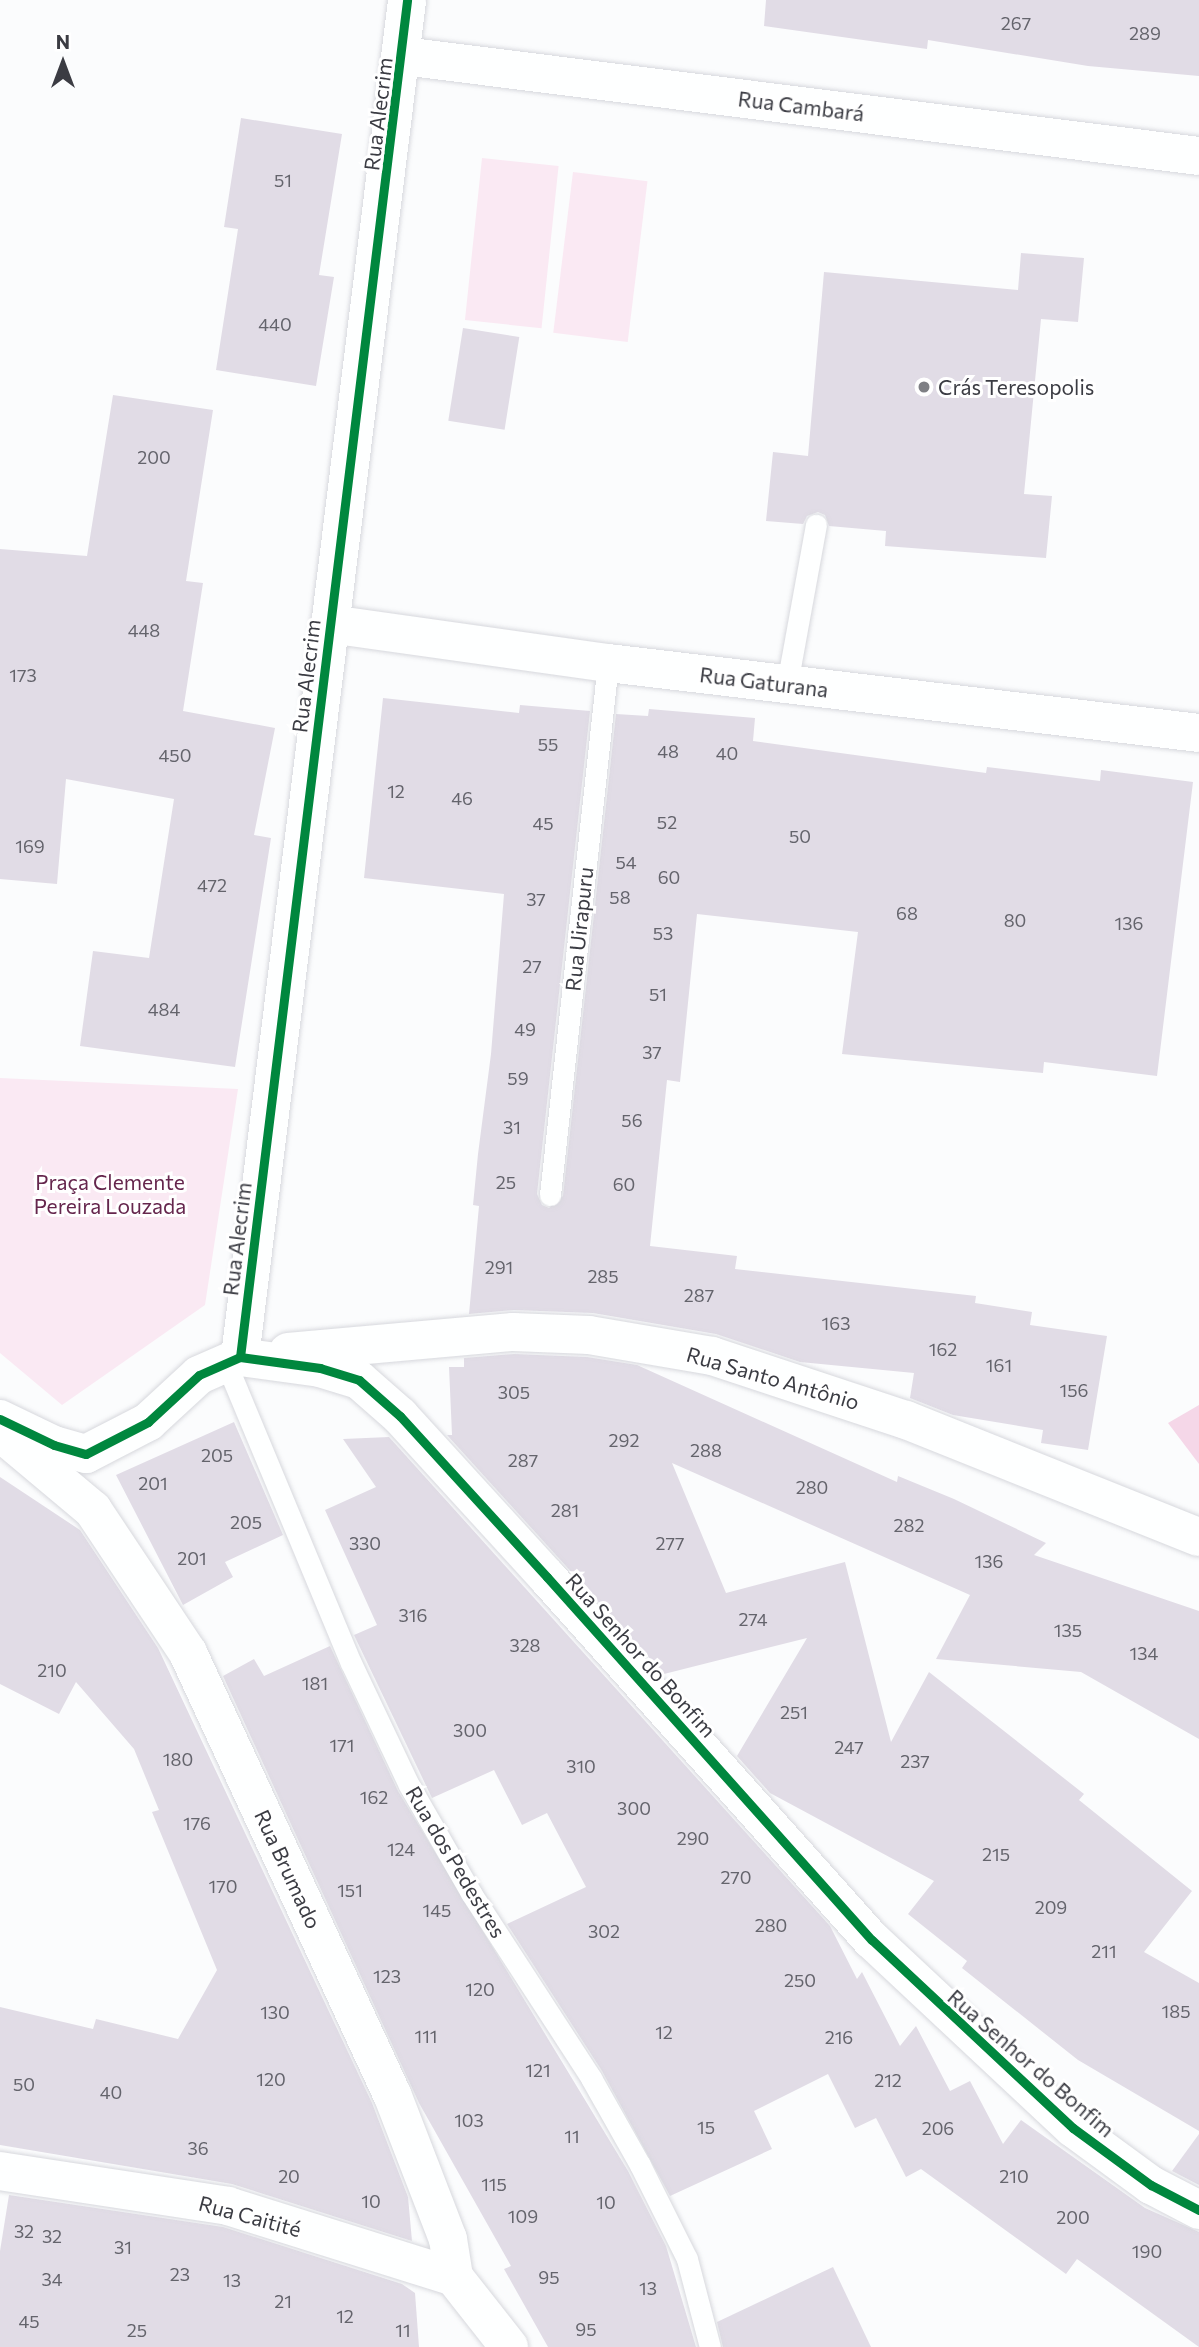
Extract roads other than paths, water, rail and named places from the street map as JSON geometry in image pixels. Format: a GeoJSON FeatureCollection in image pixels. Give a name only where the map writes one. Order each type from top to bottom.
{"type":"FeatureCollection","features":[{"type":"Feature","properties":{"kind":"street","name":"Rua Alecrim"},"geometry":{"type":"LineString","coordinates":[[233,1360],[403,56],[407,0]]}},
{"type":"Feature","properties":{"kind":"street","name":"Rua Cambará"},"geometry":{"type":"LineString","coordinates":[[403,56],[1199,156]]}},
{"type":"Feature","properties":{"kind":"street","name":"Rua Gaturana"},"geometry":{"type":"LineString","coordinates":[[330,624],[608,663],[1199,733]]}},
{"type":"Feature","properties":{"kind":"street","name":"Rua Santo Antônio"},"geometry":{"type":"LineString","coordinates":[[233,1360],[513,1332],[589,1335],[712,1356],[906,1420],[1199,1537]]}},
{"type":"Feature","properties":{"kind":"street"},"geometry":{"type":"LineString","coordinates":[[0,1419],[54,1446],[86,1454],[148,1422],[199,1375],[233,1360]]}},
{"type":"Feature","properties":{"kind":"street","name":"Rua Senhor do Bonfim"},"geometry":{"type":"LineString","coordinates":[[233,1360],[320,1368],[359,1380],[400,1416],[872,1940],[1073,2129],[1151,2185],[1199,2210]]}},
{"type":"Feature","properties":{"kind":"street","name":"Rua Brumado"},"geometry":{"type":"LineString","coordinates":[[0,1433],[93,1510],[188,1653],[392,2094],[448,2239],[454,2277],[509,2347]]}},
{"type":"Feature","properties":{"kind":"street","name":"Rua Caitité"},"geometry":{"type":"LineString","coordinates":[[0,2171],[228,2206],[454,2277]]}},
{"type":"Feature","properties":{"kind":"lane"},"geometry":{"type":"LineString","coordinates":[[787,684],[816,525]]}},
{"type":"Feature","properties":{"kind":"lane","name":"Rua Uirapuru"},"geometry":{"type":"LineString","coordinates":[[550,1195],[608,663]]}},
{"type":"Feature","properties":{"kind":"lane","name":"Rua dos Pedestres"},"geometry":{"type":"LineString","coordinates":[[233,1360],[351,1663],[409,1785],[471,1893],[591,2078],[640,2165],[687,2259],[710,2347]]}},
{"type":"Feature","properties":{"kind":"place","name":"Crás Teresopolis"},"geometry":{"type":"Point","coordinates":[924,387]}},
{"type":"Feature","properties":{"kind":"park label","name":"Praça Clemente Pereira Louzada"},"geometry":{"type":"Point","coordinates":[110,1194]}}]}
